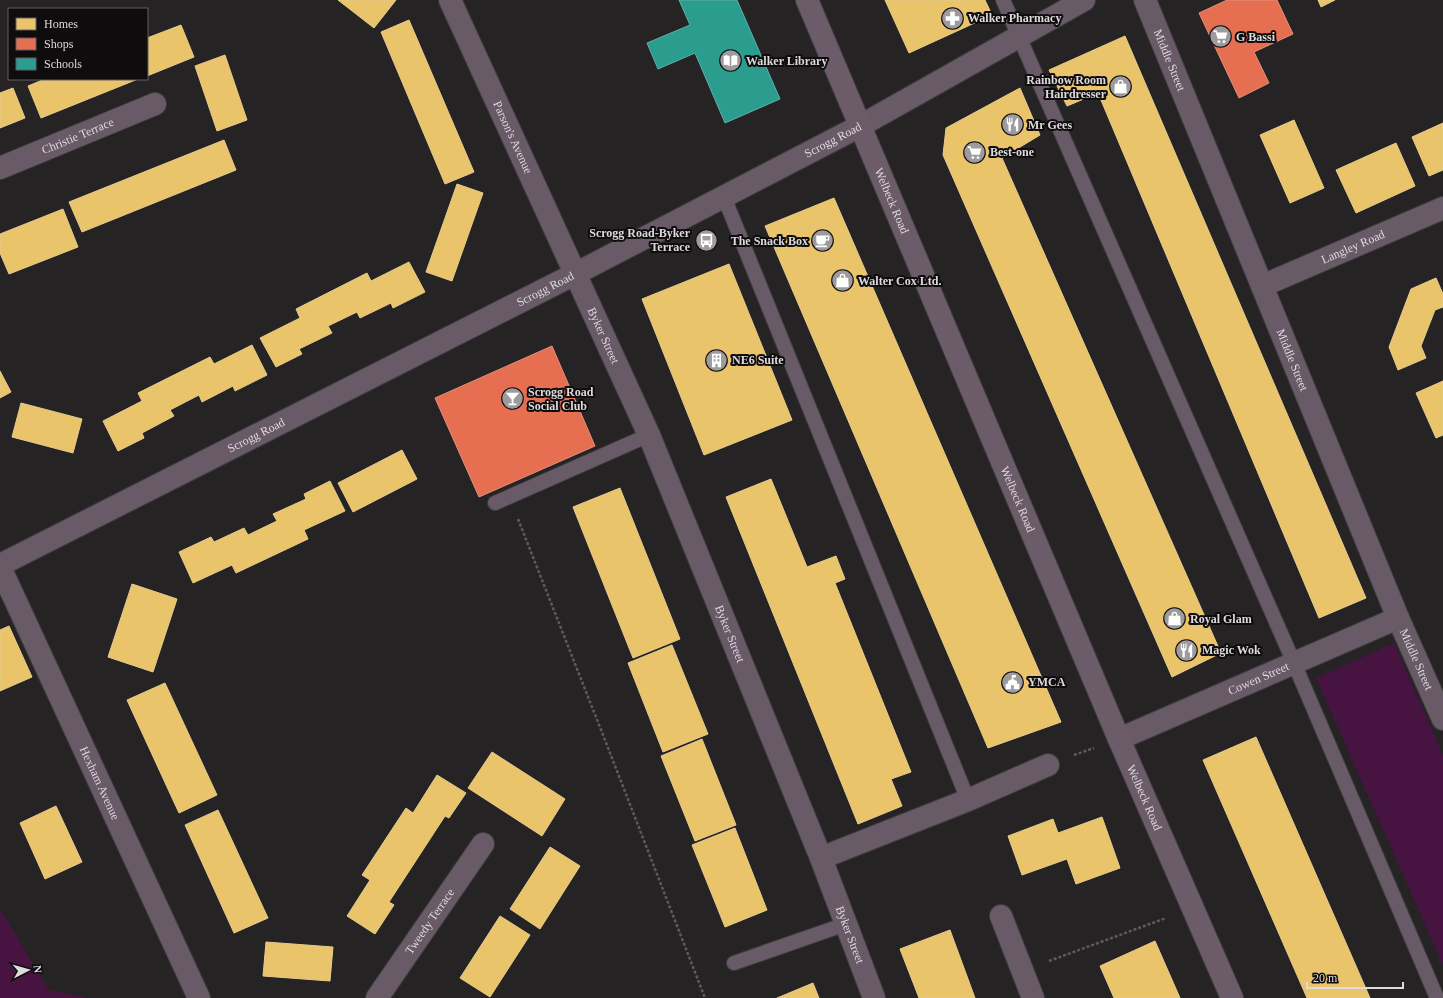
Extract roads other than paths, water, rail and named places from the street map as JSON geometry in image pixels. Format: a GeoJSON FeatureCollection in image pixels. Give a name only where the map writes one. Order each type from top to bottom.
{"type":"FeatureCollection","features":[{"type":"Feature","properties":{"kind":"main road","name":"Welbeck Road"},"geometry":{"type":"LineString","coordinates":[[806,0],[1119,739],[1232,998]]}},
{"type":"Feature","properties":{"kind":"street","name":"Parson's Avenue"},"geometry":{"type":"LineString","coordinates":[[450,0],[575,274]]}},
{"type":"Feature","properties":{"kind":"street","name":"Scrogg Road"},"geometry":{"type":"LineString","coordinates":[[0,566],[575,274],[860,126],[1084,0]]}},
{"type":"Feature","properties":{"kind":"street","name":"Middle Street"},"geometry":{"type":"LineString","coordinates":[[1145,0],[1398,618],[1443,719]]}},
{"type":"Feature","properties":{"kind":"street","name":"Christie Terrace"},"geometry":{"type":"LineString","coordinates":[[0,168],[155,104]]}},
{"type":"Feature","properties":{"kind":"street","name":"Langley Road"},"geometry":{"type":"LineString","coordinates":[[1262,286],[1443,208]]}},
{"type":"Feature","properties":{"kind":"street","name":"Byker Street"},"geometry":{"type":"LineString","coordinates":[[575,274],[649,435],[820,858],[874,998]]}},
{"type":"Feature","properties":{"kind":"street","name":"Hexham Avenue"},"geometry":{"type":"LineString","coordinates":[[0,566],[199,998]]}},
{"type":"Feature","properties":{"kind":"street","name":"Cowen Street"},"geometry":{"type":"LineString","coordinates":[[1119,739],[1398,618]]}},
{"type":"Feature","properties":{"kind":"street"},"geometry":{"type":"LineString","coordinates":[[820,858],[968,800],[1048,765]]}},
{"type":"Feature","properties":{"kind":"street","name":"Tweedy Terrace"},"geometry":{"type":"LineString","coordinates":[[377,998],[483,844]]}},
{"type":"Feature","properties":{"kind":"street"},"geometry":{"type":"LineString","coordinates":[[1001,916],[1033,998]]}},
{"type":"Feature","properties":{"kind":"lane"},"geometry":{"type":"LineString","coordinates":[[1003,0],[1294,663],[1437,998]]}},
{"type":"Feature","properties":{"kind":"lane"},"geometry":{"type":"LineString","coordinates":[[724,197],[968,800]]}},
{"type":"Feature","properties":{"kind":"lane"},"geometry":{"type":"LineString","coordinates":[[495,503],[649,435]]}},
{"type":"Feature","properties":{"kind":"lane"},"geometry":{"type":"LineString","coordinates":[[734,963],[846,924]]}},
{"type":"Feature","properties":{"kind":"place","name":"Walker Pharmacy"},"geometry":{"type":"Point","coordinates":[952,18]}},
{"type":"Feature","properties":{"kind":"place","name":"G Bassi"},"geometry":{"type":"Point","coordinates":[1220,37]}},
{"type":"Feature","properties":{"kind":"place","name":"Walker Library"},"geometry":{"type":"Point","coordinates":[731,61]}},
{"type":"Feature","properties":{"kind":"place","name":"Rainbow Room Hairdresser"},"geometry":{"type":"Point","coordinates":[1121,87]}},
{"type":"Feature","properties":{"kind":"place","name":"Mr Gees"},"geometry":{"type":"Point","coordinates":[1012,125]}},
{"type":"Feature","properties":{"kind":"place","name":"Best-one"},"geometry":{"type":"Point","coordinates":[974,152]}},
{"type":"Feature","properties":{"kind":"place","name":"Scrogg Road-Byker Terrace"},"geometry":{"type":"Point","coordinates":[706,240]}},
{"type":"Feature","properties":{"kind":"place","name":"The Snack Box"},"geometry":{"type":"Point","coordinates":[823,241]}},
{"type":"Feature","properties":{"kind":"place","name":"Walter Cox Ltd."},"geometry":{"type":"Point","coordinates":[843,281]}},
{"type":"Feature","properties":{"kind":"place","name":"NE6 Suite"},"geometry":{"type":"Point","coordinates":[717,360]}},
{"type":"Feature","properties":{"kind":"place","name":"Scrogg Road Social Club"},"geometry":{"type":"Point","coordinates":[512,399]}},
{"type":"Feature","properties":{"kind":"place","name":"Royal Glam"},"geometry":{"type":"Point","coordinates":[1175,619]}},
{"type":"Feature","properties":{"kind":"place","name":"Magic Wok"},"geometry":{"type":"Point","coordinates":[1187,650]}},
{"type":"Feature","properties":{"kind":"place","name":"YMCA"},"geometry":{"type":"Point","coordinates":[1012,682]}}]}
